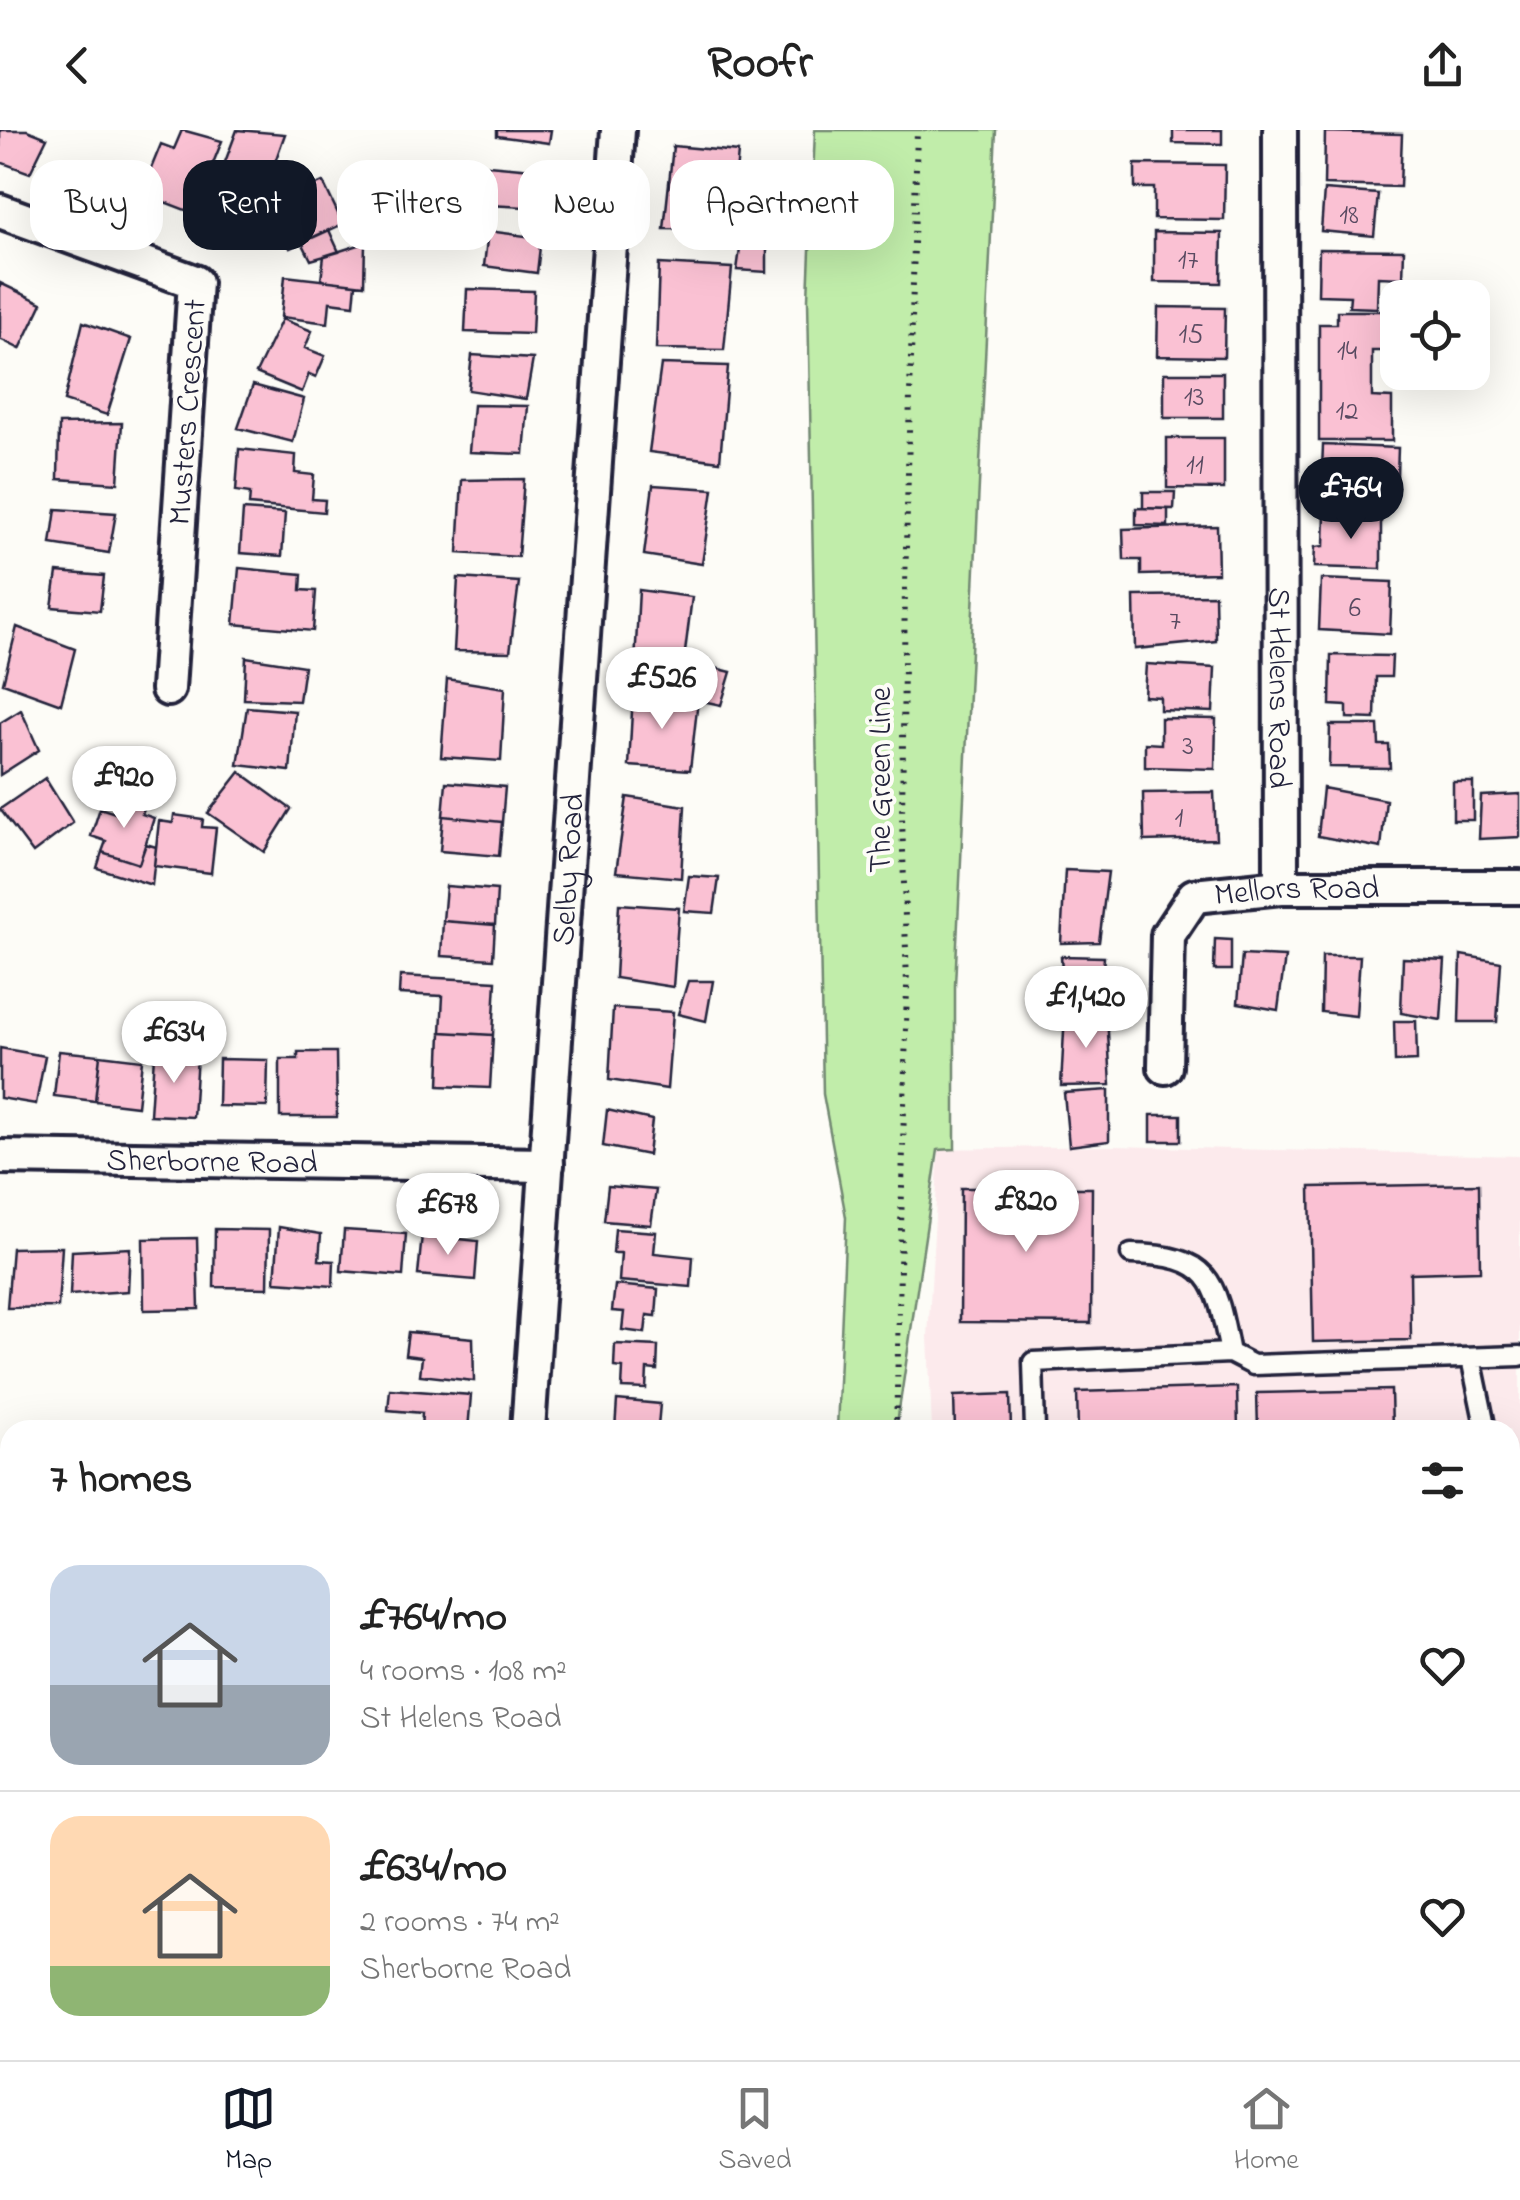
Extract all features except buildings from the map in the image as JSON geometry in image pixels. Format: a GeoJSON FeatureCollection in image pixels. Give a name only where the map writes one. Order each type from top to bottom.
{"type":"FeatureCollection","features":[{"type":"Feature","properties":{"kind":"street","name":"Selby Road"},"geometry":{"type":"LineString","coordinates":[[529,1420],[618,130]]}},
{"type":"Feature","properties":{"kind":"street","name":"St Helens Road"},"geometry":{"type":"LineString","coordinates":[[1280,130],[1281,887]]}},
{"type":"Feature","properties":{"kind":"street","name":"Musters Crescent"},"geometry":{"type":"LineString","coordinates":[[0,211],[195,282],[168,689]]}},
{"type":"Feature","properties":{"kind":"street","name":"Mellors Road"},"geometry":{"type":"LineString","coordinates":[[1164,1067],[1168,935],[1194,896],[1281,887],[1520,887]]}},
{"type":"Feature","properties":{"kind":"street","name":"Sherborne Road"},"geometry":{"type":"LineString","coordinates":[[0,1157],[546,1165]]}},
{"type":"Feature","properties":{"kind":"lane"},"geometry":{"type":"LineString","coordinates":[[1132,1254],[1168,1255],[1200,1270],[1218,1291],[1230,1353]]}},
{"type":"Feature","properties":{"kind":"lane"},"geometry":{"type":"LineString","coordinates":[[1035,1420],[1033,1362],[1230,1353],[1254,1365],[1520,1356]]}},
{"type":"Feature","properties":{"kind":"lane"},"geometry":{"type":"LineString","coordinates":[[1471,1358],[1484,1420]]}},
{"type":"Feature","properties":{"kind":"path","name":"The Green Line"},"geometry":{"type":"LineString","coordinates":[[896,1420],[907,986],[902,816],[905,585],[917,130]]}},
{"type":"Feature","properties":{"kind":"shaded area"},"geometry":{"type":"Polygon","coordinates":[[[1113,1146],[1520,1156],[1520,1420],[932,1420],[928,1337],[939,1149],[1113,1146]]]}},
{"type":"Feature","properties":{"kind":"green space"},"geometry":{"type":"Polygon","coordinates":[[[815,130],[996,130],[955,985],[955,1149],[938,1150],[898,1420],[837,1420],[846,1217],[823,1094],[810,250],[894,250],[894,160],[814,160],[815,130]]]}}]}
